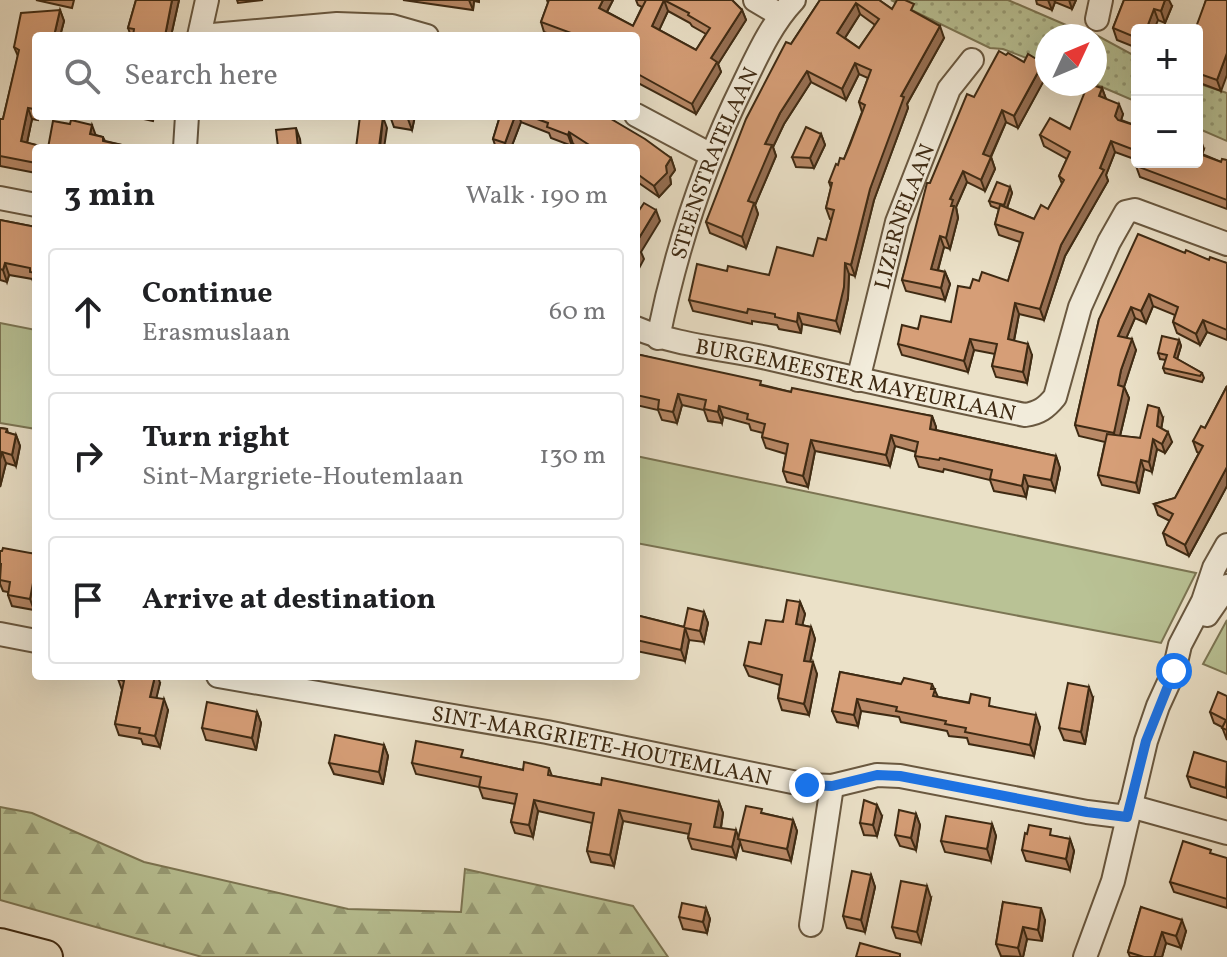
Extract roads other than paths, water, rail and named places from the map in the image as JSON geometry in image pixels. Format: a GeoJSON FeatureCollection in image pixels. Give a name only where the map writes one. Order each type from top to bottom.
{"type":"FeatureCollection","features":[{"type":"Feature","properties":{"kind":"highway"},"geometry":{"type":"LineString","coordinates":[[0,945],[46,957]]}},
{"type":"Feature","properties":{"kind":"street"},"geometry":{"type":"LineString","coordinates":[[201,32],[207,0]]}},
{"type":"Feature","properties":{"kind":"street"},"geometry":{"type":"LineString","coordinates":[[755,0],[787,8]]}},
{"type":"Feature","properties":{"kind":"street","name":"STEENSTRATELAAN"},"geometry":{"type":"LineString","coordinates":[[658,338],[695,197],[711,155],[752,65],[787,8]]}},
{"type":"Feature","properties":{"kind":"street"},"geometry":{"type":"LineString","coordinates":[[246,32],[337,24],[392,26],[413,32]]}},
{"type":"Feature","properties":{"kind":"street","name":"LIZERNELAAN"},"geometry":{"type":"LineString","coordinates":[[858,380],[897,222],[949,89],[972,60]]}},
{"type":"Feature","properties":{"kind":"street"},"geometry":{"type":"LineString","coordinates":[[640,117],[711,155]]}},
{"type":"Feature","properties":{"kind":"street"},"geometry":{"type":"LineString","coordinates":[[185,144],[187,120]]}},
{"type":"Feature","properties":{"kind":"street"},"geometry":{"type":"LineString","coordinates":[[0,198],[32,204]]}},
{"type":"Feature","properties":{"kind":"street","name":"BURGEMEESTER MAYEURLAAN"},"geometry":{"type":"LineString","coordinates":[[640,330],[658,338],[1025,415],[1034,414],[1047,408],[1055,397],[1080,307],[1126,212],[1135,210],[1227,244]]}},
{"type":"Feature","properties":{"kind":"street"},"geometry":{"type":"LineString","coordinates":[[1085,957],[1113,881],[1146,741],[1174,671],[1180,645],[1227,545]]}},
{"type":"Feature","properties":{"kind":"street"},"geometry":{"type":"LineString","coordinates":[[1174,671],[1227,586]]}},
{"type":"Feature","properties":{"kind":"street"},"geometry":{"type":"LineString","coordinates":[[0,634],[32,640]]}},
{"type":"Feature","properties":{"kind":"street","name":"SINT-MARGRIETE-HOUTEMLAAN"},"geometry":{"type":"LineString","coordinates":[[242,680],[547,732],[807,785],[832,786],[877,775],[900,776],[1087,812],[1129,812],[1227,833]]}},
{"type":"Feature","properties":{"kind":"street"},"geometry":{"type":"LineString","coordinates":[[811,925],[832,786]]}}]}
